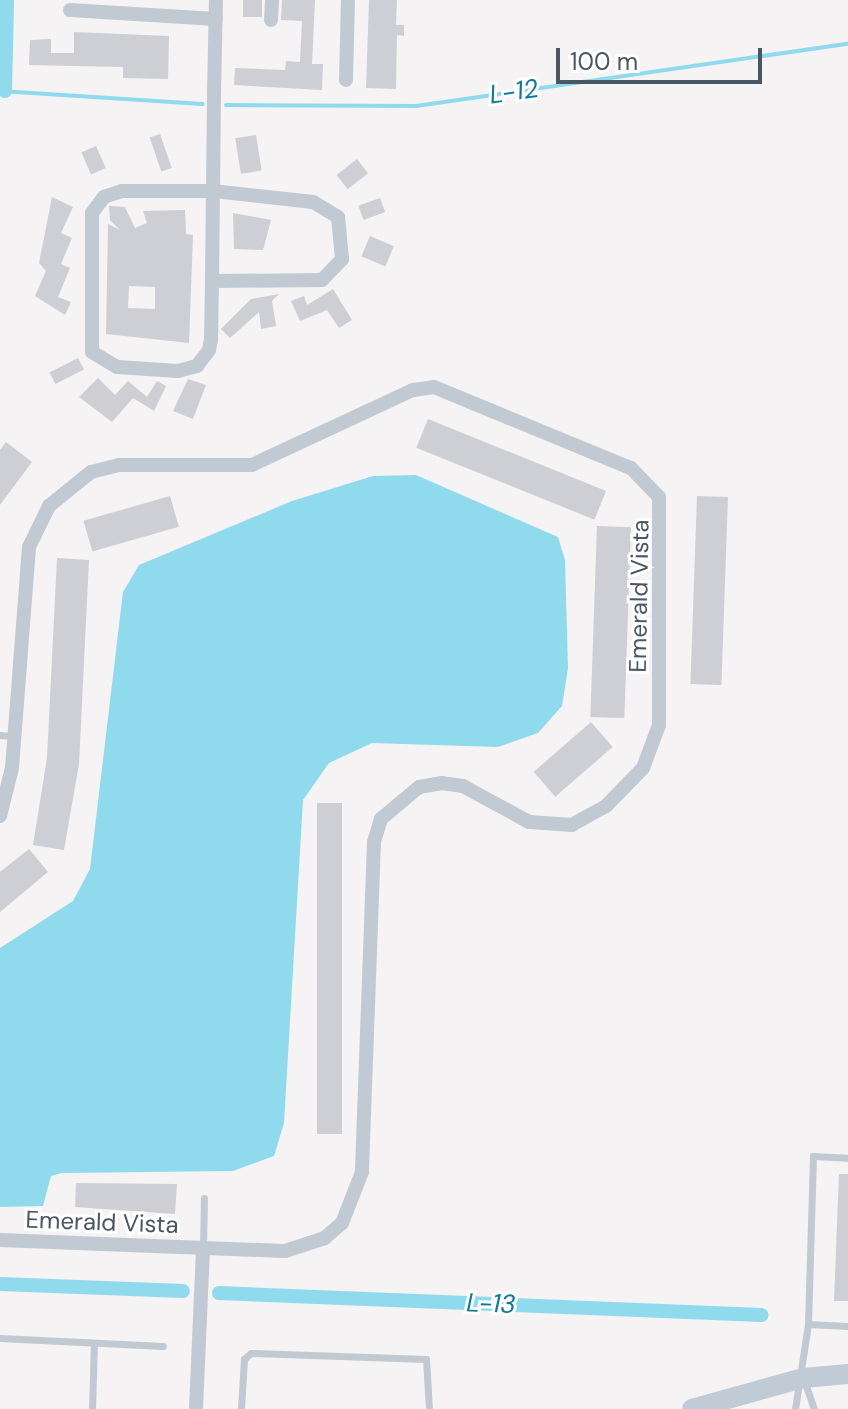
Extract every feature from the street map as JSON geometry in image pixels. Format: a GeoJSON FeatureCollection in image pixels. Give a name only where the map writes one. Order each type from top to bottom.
{"type":"FeatureCollection","features":[{"type":"Feature","properties":{"kind":"street"},"geometry":{"type":"LineString","coordinates":[[212,281],[322,280],[338,268],[343,249],[338,217],[322,204],[213,191],[122,191],[104,197],[92,213],[89,343],[107,365],[187,370],[209,350],[212,281],[213,191],[216,0]]}},
{"type":"Feature","properties":{"kind":"street"},"geometry":{"type":"LineString","coordinates":[[271,20],[272,0]]}},
{"type":"Feature","properties":{"kind":"street"},"geometry":{"type":"LineString","coordinates":[[346,80],[348,0]]}},
{"type":"Feature","properties":{"kind":"street"},"geometry":{"type":"LineString","coordinates":[[69,5],[216,19]]}},
{"type":"Feature","properties":{"kind":"street","name":"Emerald Vista"},"geometry":{"type":"LineString","coordinates":[[0,816],[29,547],[49,506],[91,472],[119,465],[252,465],[413,390],[434,387],[631,468],[659,497],[659,725],[643,768],[606,806],[572,825],[529,822],[463,786],[442,783],[395,802],[374,842],[362,1172],[355,1199],[342,1223],[308,1246],[203,1248],[0,1240]]}},
{"type":"Feature","properties":{"kind":"street","name":"Emerald Vista"},"geometry":{"type":"LineString","coordinates":[[196,1409],[203,1248]]}},
{"type":"Feature","properties":{"kind":"street"},"geometry":{"type":"LineString","coordinates":[[692,1409],[803,1378],[848,1374]]}},
{"type":"Feature","properties":{"kind":"lane"},"geometry":{"type":"LineString","coordinates":[[795,1409],[803,1378],[808,1324],[813,1156],[848,1158]]}},
{"type":"Feature","properties":{"kind":"lane"},"geometry":{"type":"LineString","coordinates":[[203,1248],[204,1198]]}},
{"type":"Feature","properties":{"kind":"lane"},"geometry":{"type":"LineString","coordinates":[[808,1324],[848,1326]]}},
{"type":"Feature","properties":{"kind":"lane"},"geometry":{"type":"LineString","coordinates":[[0,1338],[163,1346]]}},
{"type":"Feature","properties":{"kind":"lane"},"geometry":{"type":"LineString","coordinates":[[92,1409],[94,1343]]}},
{"type":"Feature","properties":{"kind":"lane"},"geometry":{"type":"LineString","coordinates":[[241,1409],[244,1359],[251,1353],[426,1359],[429,1409]]}},
{"type":"Feature","properties":{"kind":"lane"},"geometry":{"type":"LineString","coordinates":[[803,1378],[814,1409]]}},
{"type":"Feature","properties":{"kind":"water"},"geometry":{"type":"Polygon","coordinates":[[[416,475],[558,537],[565,560],[568,668],[562,706],[538,733],[498,747],[372,743],[329,763],[303,800],[284,1123],[274,1156],[233,1171],[62,1173],[51,1176],[43,1206],[0,1207],[0,948],[73,901],[90,869],[123,592],[139,565],[292,501],[373,476],[416,475]]]}},
{"type":"Feature","properties":{"kind":"building"},"geometry":{"type":"Polygon","coordinates":[[[243,0],[262,0],[262,17],[243,17],[243,0]]]}},
{"type":"Feature","properties":{"kind":"building"},"geometry":{"type":"Polygon","coordinates":[[[282,0],[315,0],[312,64],[323,64],[322,90],[234,85],[235,68],[285,70],[286,61],[300,62],[302,21],[281,20],[282,0]]]}},
{"type":"Feature","properties":{"kind":"building"},"geometry":{"type":"Polygon","coordinates":[[[369,0],[397,0],[396,25],[404,25],[404,36],[397,35],[396,89],[366,88],[369,0]]]}},
{"type":"Feature","properties":{"kind":"building"},"geometry":{"type":"Polygon","coordinates":[[[74,32],[169,36],[168,79],[123,78],[123,67],[29,65],[30,40],[51,39],[51,53],[74,53],[74,32]]]}},
{"type":"Feature","properties":{"kind":"building"},"geometry":{"type":"Polygon","coordinates":[[[160,134],[172,168],[161,172],[150,138],[160,134]]]}},
{"type":"Feature","properties":{"kind":"building"},"geometry":{"type":"Polygon","coordinates":[[[256,135],[262,171],[241,174],[235,138],[256,135]]]}},
{"type":"Feature","properties":{"kind":"building"},"geometry":{"type":"Polygon","coordinates":[[[96,146],[106,168],[91,174],[81,153],[96,146]]]}},
{"type":"Feature","properties":{"kind":"building"},"geometry":{"type":"Polygon","coordinates":[[[357,159],[368,173],[348,189],[337,175],[357,159]]]}},
{"type":"Feature","properties":{"kind":"building"},"geometry":{"type":"Polygon","coordinates":[[[52,197],[73,207],[61,233],[72,238],[61,264],[70,268],[58,297],[71,302],[65,315],[35,296],[46,271],[39,263],[52,197]]]}},
{"type":"Feature","properties":{"kind":"building"},"geometry":{"type":"Polygon","coordinates":[[[380,198],[385,212],[364,220],[358,206],[380,198]]]}},
{"type":"Feature","properties":{"kind":"building"},"geometry":{"type":"Polygon","coordinates":[[[109,206],[125,207],[135,228],[147,223],[143,211],[185,210],[186,234],[193,235],[189,343],[106,334],[108,224],[120,230],[110,220],[109,206]],[[129,286],[128,308],[155,309],[155,287],[129,286]]]}},
{"type":"Feature","properties":{"kind":"building"},"geometry":{"type":"Polygon","coordinates":[[[233,213],[271,220],[263,250],[234,249],[233,213]]]}},
{"type":"Feature","properties":{"kind":"building"},"geometry":{"type":"Polygon","coordinates":[[[370,236],[394,246],[385,266],[361,256],[370,236]]]}},
{"type":"Feature","properties":{"kind":"building"},"geometry":{"type":"Polygon","coordinates":[[[333,289],[352,320],[339,328],[327,310],[300,321],[291,301],[304,296],[307,305],[333,289]]]}},
{"type":"Feature","properties":{"kind":"building"},"geometry":{"type":"Polygon","coordinates":[[[279,294],[272,301],[276,326],[261,329],[259,312],[230,338],[221,329],[251,299],[279,294]]]}},
{"type":"Feature","properties":{"kind":"building"},"geometry":{"type":"Polygon","coordinates":[[[78,358],[84,370],[55,384],[49,373],[78,358]]]}},
{"type":"Feature","properties":{"kind":"building"},"geometry":{"type":"Polygon","coordinates":[[[98,378],[115,395],[128,381],[147,397],[157,381],[166,386],[154,411],[133,398],[112,422],[79,397],[98,378]]]}},
{"type":"Feature","properties":{"kind":"building"},"geometry":{"type":"Polygon","coordinates":[[[188,379],[206,385],[193,419],[173,411],[188,379]]]}},
{"type":"Feature","properties":{"kind":"building"},"geometry":{"type":"Polygon","coordinates":[[[428,419],[606,491],[594,520],[416,448],[428,419]]]}},
{"type":"Feature","properties":{"kind":"building"},"geometry":{"type":"Polygon","coordinates":[[[6,442],[32,462],[0,505],[0,450],[6,442]]]}},
{"type":"Feature","properties":{"kind":"building"},"geometry":{"type":"Polygon","coordinates":[[[170,496],[179,527],[92,552],[83,521],[170,496]]]}},
{"type":"Feature","properties":{"kind":"building"},"geometry":{"type":"Polygon","coordinates":[[[697,496],[728,497],[721,685],[690,684],[697,496]]]}},
{"type":"Feature","properties":{"kind":"building"},"geometry":{"type":"Polygon","coordinates":[[[597,526],[631,527],[624,718],[590,717],[597,526]]]}},
{"type":"Feature","properties":{"kind":"building"},"geometry":{"type":"Polygon","coordinates":[[[57,558],[89,560],[79,764],[64,850],[33,845],[47,758],[57,558]]]}},
{"type":"Feature","properties":{"kind":"building"},"geometry":{"type":"Polygon","coordinates":[[[591,722],[613,747],[555,797],[534,772],[591,722]]]}},
{"type":"Feature","properties":{"kind":"building"},"geometry":{"type":"Polygon","coordinates":[[[317,803],[342,803],[342,1134],[317,1134],[317,803]]]}},
{"type":"Feature","properties":{"kind":"building"},"geometry":{"type":"Polygon","coordinates":[[[29,849],[48,872],[0,912],[0,872],[29,849]]]}},
{"type":"Feature","properties":{"kind":"building"},"geometry":{"type":"Polygon","coordinates":[[[839,1174],[848,1174],[848,1301],[834,1301],[839,1174]]]}},
{"type":"Feature","properties":{"kind":"building"},"geometry":{"type":"Polygon","coordinates":[[[76,1183],[177,1184],[175,1214],[75,1207],[76,1183]]]}},
{"type":"Feature","properties":{"kind":"waterway"},"geometry":{"type":"LineString","coordinates":[[5,91],[7,0]]}},
{"type":"Feature","properties":{"kind":"waterway","name":"L-12"},"geometry":{"type":"LineString","coordinates":[[226,105],[416,106],[848,44]]}},
{"type":"Feature","properties":{"kind":"waterway","name":"L-12"},"geometry":{"type":"LineString","coordinates":[[0,91],[203,104]]}},
{"type":"Feature","properties":{"kind":"waterway","name":"L-13"},"geometry":{"type":"LineString","coordinates":[[0,1284],[183,1291]]}},
{"type":"Feature","properties":{"kind":"waterway","name":"L-13"},"geometry":{"type":"LineString","coordinates":[[219,1293],[762,1315]]}}]}
